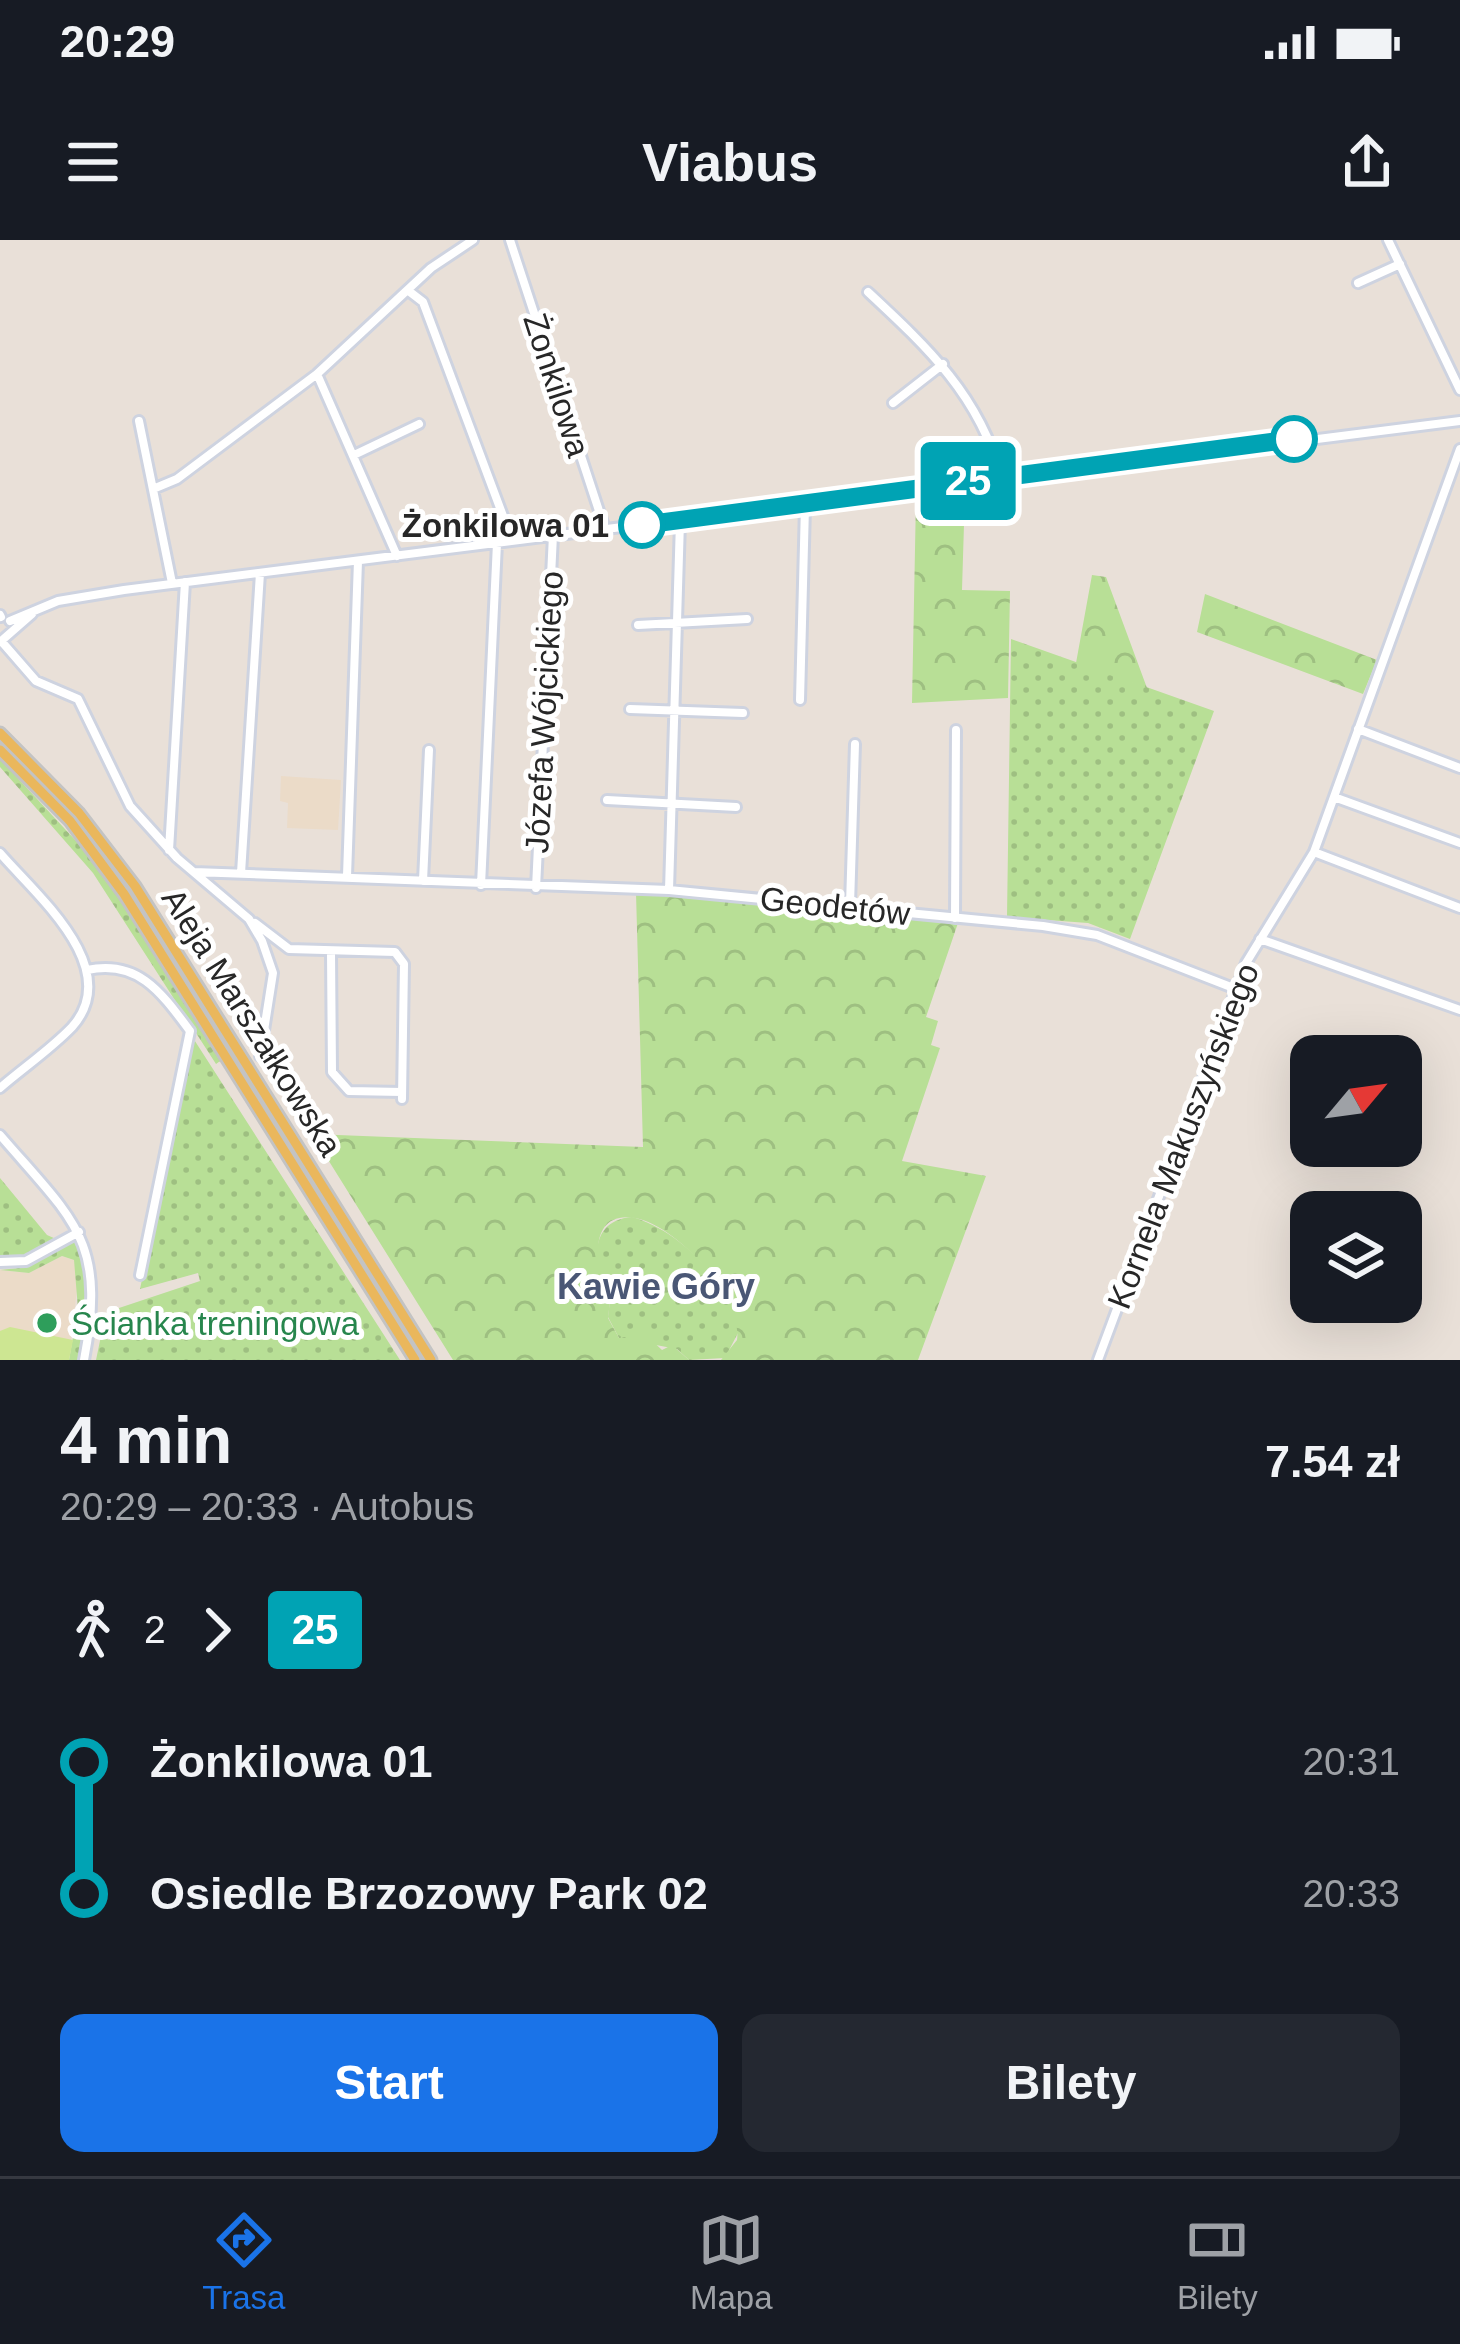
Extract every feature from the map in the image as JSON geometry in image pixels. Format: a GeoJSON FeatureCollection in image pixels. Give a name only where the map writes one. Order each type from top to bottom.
{"type":"FeatureCollection","features":[{"type":"Feature","properties":{"kind":"main road","name":"Aleja Marszałkowska"},"geometry":{"type":"LineString","coordinates":[[4,736],[80,813],[135,886],[431,1360]]}},
{"type":"Feature","properties":{"kind":"main road","name":"Aleja Marszałkowska"},"geometry":{"type":"LineString","coordinates":[[0,750],[70,821],[124,894],[415,1360]]}},
{"type":"Feature","properties":{"kind":"street"},"geometry":{"type":"LineString","coordinates":[[153,489],[177,479],[317,374],[431,268],[473,240]]}},
{"type":"Feature","properties":{"kind":"street","name":"Żonkilowa"},"geometry":{"type":"LineString","coordinates":[[510,240],[605,529]]}},
{"type":"Feature","properties":{"kind":"street"},"geometry":{"type":"LineString","coordinates":[[1388,240],[1460,390]]}},
{"type":"Feature","properties":{"kind":"street"},"geometry":{"type":"LineString","coordinates":[[1358,283],[1400,265]]}},
{"type":"Feature","properties":{"kind":"street"},"geometry":{"type":"LineString","coordinates":[[408,292],[423,302],[512,540]]}},
{"type":"Feature","properties":{"kind":"street"},"geometry":{"type":"LineString","coordinates":[[868,292],[943,364],[974,405],[1001,476]]}},
{"type":"Feature","properties":{"kind":"street"},"geometry":{"type":"LineString","coordinates":[[893,403],[943,364]]}},
{"type":"Feature","properties":{"kind":"street"},"geometry":{"type":"LineString","coordinates":[[317,374],[398,556]]}},
{"type":"Feature","properties":{"kind":"street"},"geometry":{"type":"LineString","coordinates":[[331,953],[332,1072],[349,1091],[402,1095],[404,964],[394,952],[289,950],[194,872],[121,793],[78,699],[37,681],[17,658],[3,617],[33,613],[79,596],[172,583],[1460,421]]}},
{"type":"Feature","properties":{"kind":"street"},"geometry":{"type":"LineString","coordinates":[[139,422],[172,583]]}},
{"type":"Feature","properties":{"kind":"street"},"geometry":{"type":"LineString","coordinates":[[354,454],[419,424]]}},
{"type":"Feature","properties":{"kind":"street","name":"Kornela Makuszyńskiego"},"geometry":{"type":"LineString","coordinates":[[1098,1360],[1236,989],[1314,853],[1460,449]]}},
{"type":"Feature","properties":{"kind":"street"},"geometry":{"type":"LineString","coordinates":[[800,700],[805,506]]}},
{"type":"Feature","properties":{"kind":"street"},"geometry":{"type":"LineString","coordinates":[[669,890],[680,521]]}},
{"type":"Feature","properties":{"kind":"street","name":"Józefa Wójcickiego"},"geometry":{"type":"LineString","coordinates":[[536,888],[553,535]]}},
{"type":"Feature","properties":{"kind":"street"},"geometry":{"type":"LineString","coordinates":[[481,885],[497,543]]}},
{"type":"Feature","properties":{"kind":"street"},"geometry":{"type":"LineString","coordinates":[[347,876],[358,561]]}},
{"type":"Feature","properties":{"kind":"street"},"geometry":{"type":"LineString","coordinates":[[242,873],[260,574]]}},
{"type":"Feature","properties":{"kind":"street"},"geometry":{"type":"LineString","coordinates":[[169,850],[185,582]]}},
{"type":"Feature","properties":{"kind":"street"},"geometry":{"type":"LineString","coordinates":[[7,638],[33,613]]}},
{"type":"Feature","properties":{"kind":"street"},"geometry":{"type":"LineString","coordinates":[[638,625],[747,620]]}},
{"type":"Feature","properties":{"kind":"street"},"geometry":{"type":"LineString","coordinates":[[630,709],[743,713]]}},
{"type":"Feature","properties":{"kind":"street"},"geometry":{"type":"LineString","coordinates":[[0,724],[4,736]]}},
{"type":"Feature","properties":{"kind":"street"},"geometry":{"type":"LineString","coordinates":[[955,918],[956,730]]}},
{"type":"Feature","properties":{"kind":"street"},"geometry":{"type":"LineString","coordinates":[[1358,730],[1460,767]]}},
{"type":"Feature","properties":{"kind":"street"},"geometry":{"type":"LineString","coordinates":[[850,905],[855,744]]}},
{"type":"Feature","properties":{"kind":"street"},"geometry":{"type":"LineString","coordinates":[[423,881],[429,750]]}},
{"type":"Feature","properties":{"kind":"street"},"geometry":{"type":"LineString","coordinates":[[1334,797],[1460,843]]}},
{"type":"Feature","properties":{"kind":"street"},"geometry":{"type":"LineString","coordinates":[[607,800],[736,807]]}},
{"type":"Feature","properties":{"kind":"street"},"geometry":{"type":"LineString","coordinates":[[0,853],[81,949],[87,970],[82,1006],[72,1026],[0,1088]]}},
{"type":"Feature","properties":{"kind":"street"},"geometry":{"type":"LineString","coordinates":[[1314,853],[1460,908]]}},
{"type":"Feature","properties":{"kind":"street","name":"Geodetów"},"geometry":{"type":"LineString","coordinates":[[194,872],[669,890],[850,905],[1096,935],[1236,989]]}},
{"type":"Feature","properties":{"kind":"street"},"geometry":{"type":"LineString","coordinates":[[249,919],[273,973]]}},
{"type":"Feature","properties":{"kind":"street"},"geometry":{"type":"LineString","coordinates":[[1261,940],[1460,1010]]}},
{"type":"Feature","properties":{"kind":"street"},"geometry":{"type":"LineString","coordinates":[[260,1056],[273,973],[289,950]]}},
{"type":"Feature","properties":{"kind":"street"},"geometry":{"type":"LineString","coordinates":[[87,970],[112,965],[141,973],[190,1030],[140,1275]]}},
{"type":"Feature","properties":{"kind":"street"},"geometry":{"type":"LineString","coordinates":[[0,1135],[79,1232],[95,1292],[84,1360]]}},
{"type":"Feature","properties":{"kind":"street"},"geometry":{"type":"LineString","coordinates":[[0,1262],[29,1260],[79,1232]]}},
{"type":"Feature","properties":{"kind":"shaded area"},"geometry":{"type":"Polygon","coordinates":[[[281,776],[341,780],[338,830],[287,828],[288,803],[280,801],[281,776]]]}},
{"type":"Feature","properties":{"kind":"shaded area"},"geometry":{"type":"Polygon","coordinates":[[[62,1256],[74,1260],[78,1280],[69,1360],[0,1360],[0,1270],[29,1273],[62,1256]]]}},
{"type":"Feature","properties":{"kind":"green space"},"geometry":{"type":"Polygon","coordinates":[[[965,492],[962,590],[1010,591],[1008,698],[912,703],[916,498],[965,492]]]}},
{"type":"Feature","properties":{"kind":"green space"},"geometry":{"type":"Polygon","coordinates":[[[1092,575],[1106,577],[1147,688],[1076,663],[1092,575]]]}},
{"type":"Feature","properties":{"kind":"green space"},"geometry":{"type":"Polygon","coordinates":[[[1205,594],[1377,660],[1363,694],[1197,632],[1205,594]]]}},
{"type":"Feature","properties":{"kind":"green space"},"geometry":{"type":"Polygon","coordinates":[[[1011,639],[1214,711],[1130,939],[1088,923],[1007,917],[1011,639]]]}},
{"type":"Feature","properties":{"kind":"green space"},"geometry":{"type":"Polygon","coordinates":[[[0,740],[87,827],[236,1052],[230,1055],[119,879],[0,740]]]}},
{"type":"Feature","properties":{"kind":"green space"},"geometry":{"type":"Polygon","coordinates":[[[0,759],[103,870],[223,1059],[216,1064],[93,873],[0,767],[0,759]]]}},
{"type":"Feature","properties":{"kind":"green space"},"geometry":{"type":"Polygon","coordinates":[[[636,893],[797,902],[958,923],[926,1017],[938,1021],[931,1045],[940,1048],[902,1161],[986,1176],[918,1360],[721,1360],[737,1340],[736,1323],[718,1284],[669,1234],[651,1223],[619,1218],[609,1223],[599,1243],[601,1270],[611,1293],[608,1318],[619,1338],[645,1334],[662,1350],[672,1345],[689,1360],[453,1360],[312,1134],[643,1147],[636,893]]]}},
{"type":"Feature","properties":{"kind":"green space"},"geometry":{"type":"Polygon","coordinates":[[[193,1038],[400,1360],[96,1360],[101,1336],[109,1340],[116,1309],[200,1281],[198,1273],[140,1289],[193,1038]]]}},
{"type":"Feature","properties":{"kind":"green space"},"geometry":{"type":"Polygon","coordinates":[[[237,1055],[427,1360],[420,1360],[232,1058],[237,1055]]]}},
{"type":"Feature","properties":{"kind":"green space"},"geometry":{"type":"Polygon","coordinates":[[[0,1178],[47,1235],[56,1239],[23,1256],[0,1259],[0,1178]]]}},
{"type":"Feature","properties":{"kind":"green space"},"geometry":{"type":"Polygon","coordinates":[[[632,1217],[684,1246],[726,1294],[739,1331],[725,1358],[689,1360],[677,1349],[619,1338],[608,1317],[611,1292],[600,1269],[598,1246],[608,1226],[632,1217]]]}},
{"type":"Feature","properties":{"kind":"green space"},"geometry":{"type":"Polygon","coordinates":[[[79,1242],[84,1256],[88,1286],[80,1360],[69,1360],[78,1309],[74,1260],[62,1256],[29,1273],[0,1270],[27,1267],[79,1242]]]}},
{"type":"Feature","properties":{"kind":"green space"},"geometry":{"type":"Polygon","coordinates":[[[10,1327],[73,1340],[69,1360],[0,1360],[0,1331],[10,1327]]]}},
{"type":"Feature","properties":{"kind":"bus line","name":"25"},"geometry":{"type":"LineString","coordinates":[[642,525],[1294,439]]}},
{"type":"Feature","properties":{"kind":"place","name":"Żonkilowa 01"},"geometry":{"type":"Point","coordinates":[642,525]}},
{"type":"Feature","properties":{"kind":"place","name":"Ścianka treningowa"},"geometry":{"type":"Point","coordinates":[47,1323]}},
{"type":"Feature","properties":{"kind":"district","name":"Kawie Góry"},"geometry":{"type":"Point","coordinates":[656,1286]}}]}
